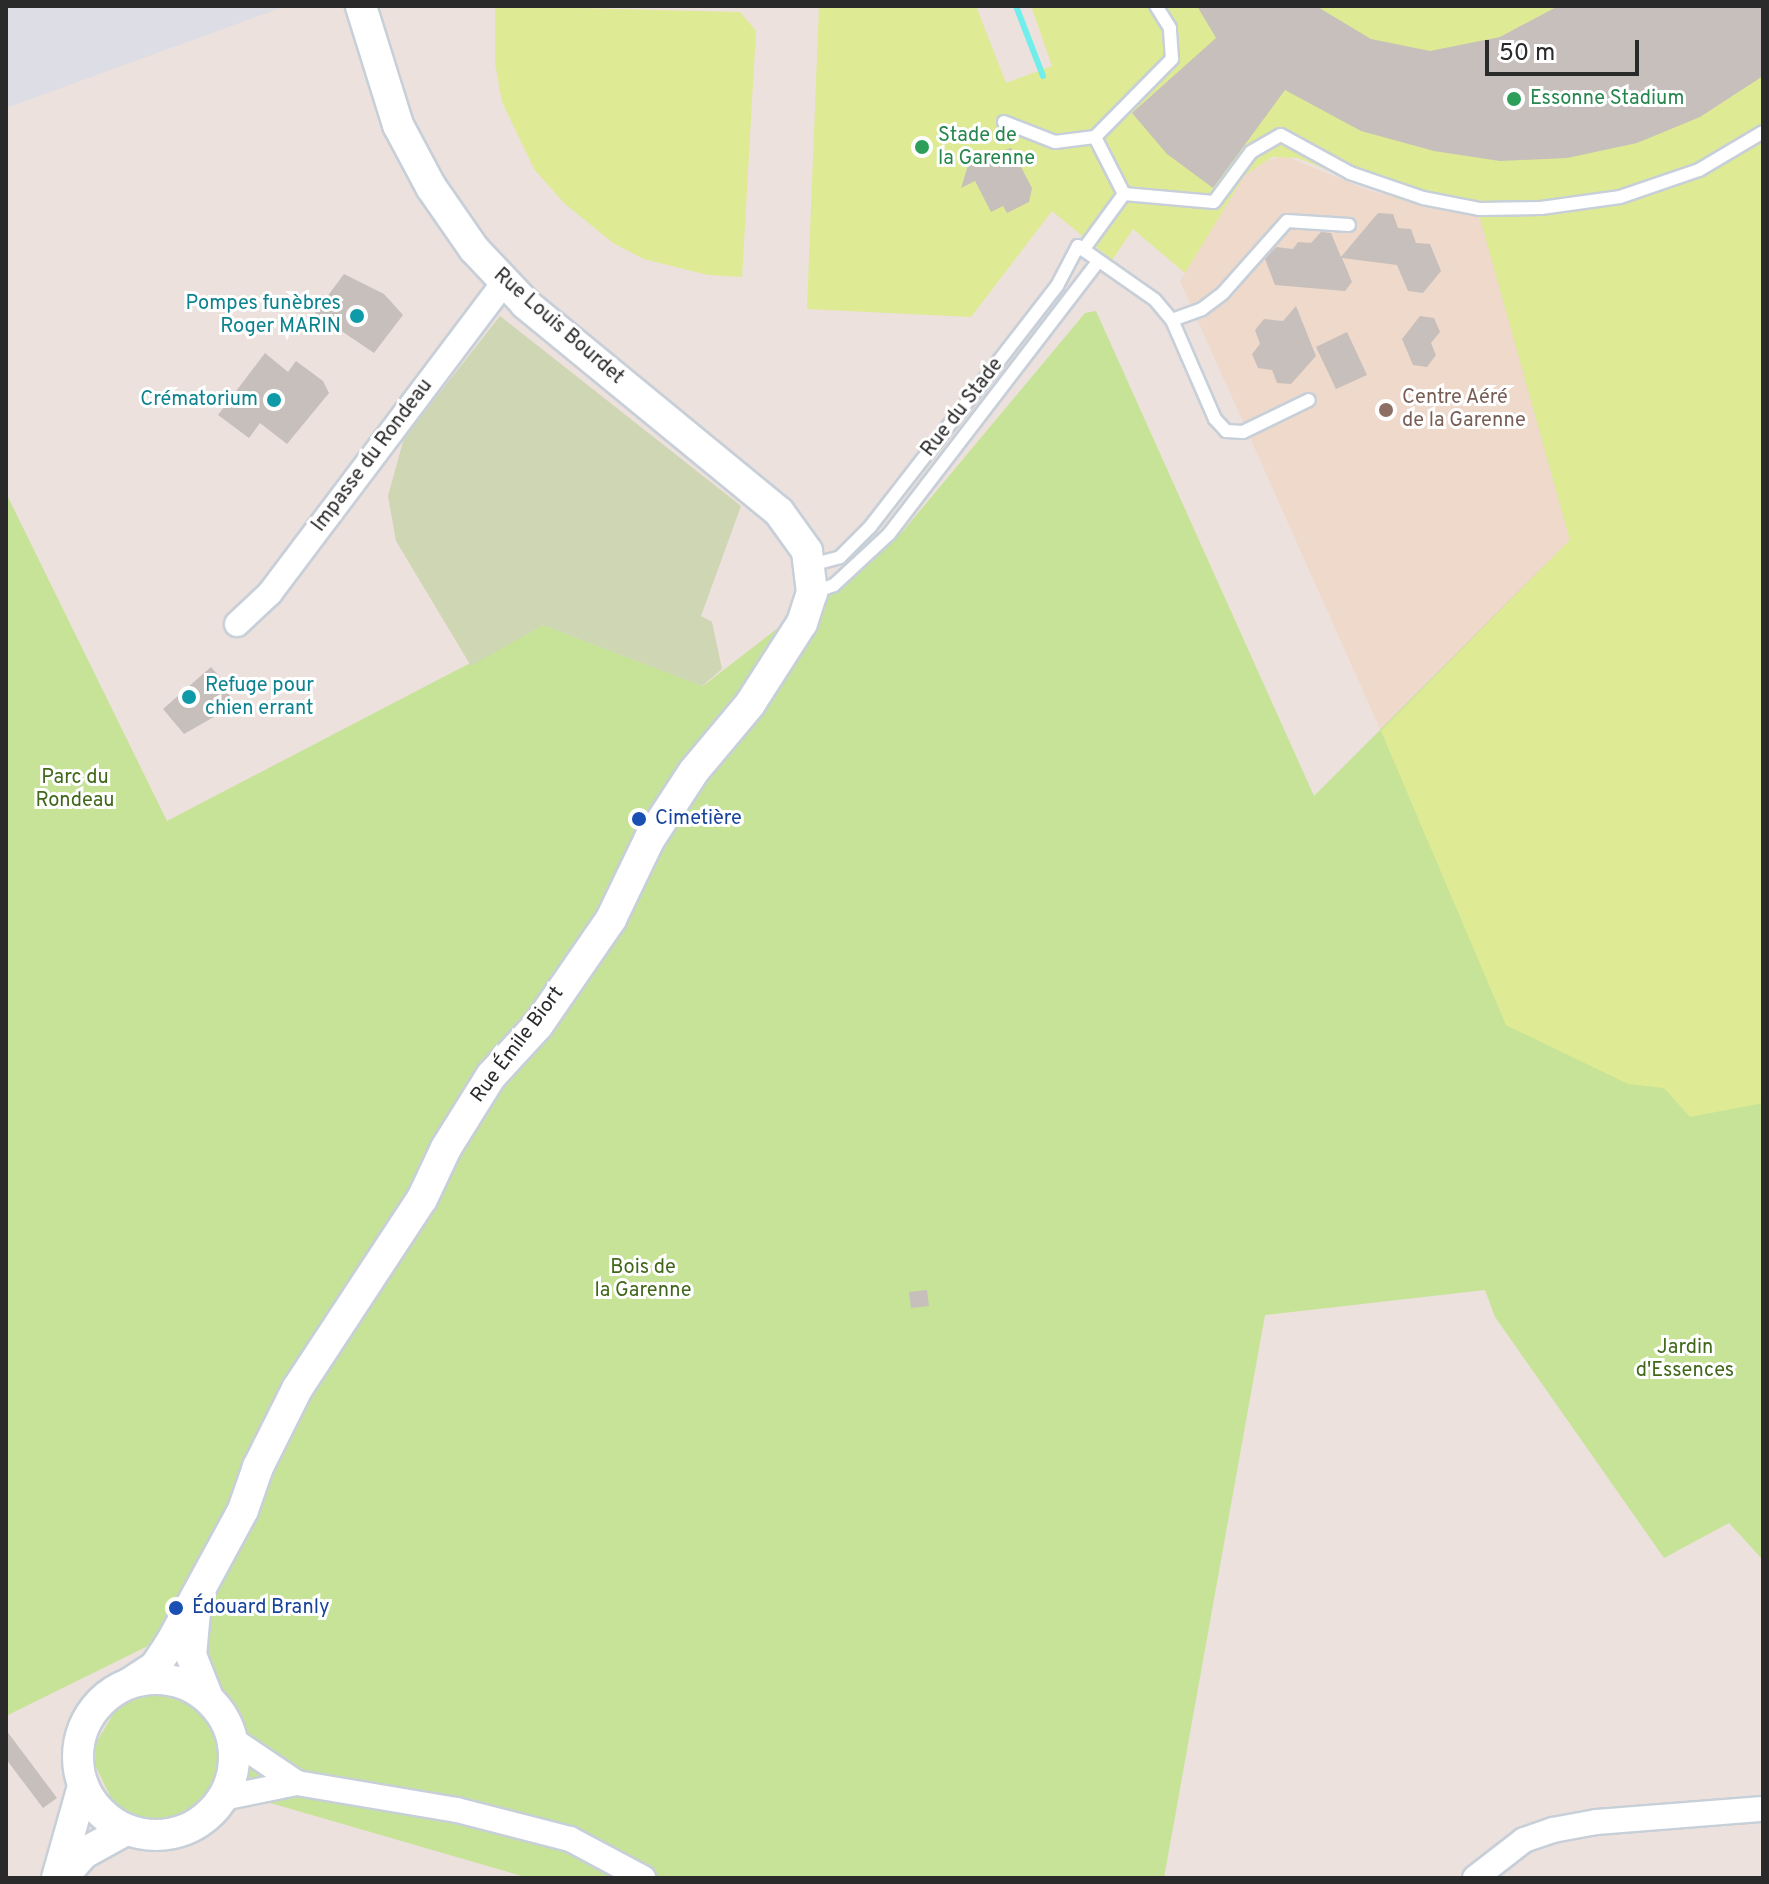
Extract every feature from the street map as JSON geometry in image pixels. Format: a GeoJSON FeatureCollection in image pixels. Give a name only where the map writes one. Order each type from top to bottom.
{"type":"FeatureCollection","features":[{"type":"Feature","properties":{"kind":"street","name":"Rue Louis Bourdet"},"geometry":{"type":"LineString","coordinates":[[361,6],[385,95],[413,155],[452,220],[504,282],[761,495],[790,523],[810,570]]}},
{"type":"Feature","properties":{"kind":"street","name":"Impasse du Rondeau"},"geometry":{"type":"LineString","coordinates":[[237,624],[270,593],[504,282]]}},
{"type":"Feature","properties":{"kind":"street","name":"Rue Émile Biort"},"geometry":{"type":"LineString","coordinates":[[208,1698],[190,1644],[197,1605],[297,1389],[422,1199],[446,1148],[491,1076],[538,1025],[611,919],[649,840],[694,771],[750,704],[802,623],[810,570]]}},
{"type":"Feature","properties":{"kind":"street","name":"Rue Émile Biort"},"geometry":{"type":"LineString","coordinates":[[130,1683],[155,1667],[223,1547]]}},
{"type":"Feature","properties":{"kind":"street"},"geometry":{"type":"LineString","coordinates":[[59,1878],[83,1786],[80,1737],[91,1714],[130,1683],[171,1680],[208,1698],[233,1740],[235,1760],[223,1798]]}},
{"type":"Feature","properties":{"kind":"street"},"geometry":{"type":"LineString","coordinates":[[233,1740],[297,1783]]}},
{"type":"Feature","properties":{"kind":"street"},"geometry":{"type":"LineString","coordinates":[[83,1786],[96,1807],[126,1830],[162,1836],[186,1830],[223,1798],[297,1783],[509,1820],[570,1839],[637,1875]]}},
{"type":"Feature","properties":{"kind":"street"},"geometry":{"type":"LineString","coordinates":[[1475,1878],[1524,1840],[1553,1830],[1596,1822],[1763,1809]]}},
{"type":"Feature","properties":{"kind":"street"},"geometry":{"type":"LineString","coordinates":[[59,1878],[84,1853],[126,1830]]}},
{"type":"Feature","properties":{"kind":"lane"},"geometry":{"type":"LineString","coordinates":[[1004,122],[1055,142],[1095,137],[1172,59],[1170,28],[1156,6]]}},
{"type":"Feature","properties":{"kind":"lane"},"geometry":{"type":"LineString","coordinates":[[1124,194],[1214,202],[1251,152],[1281,135],[1350,173],[1423,198],[1479,209],[1541,208],[1620,197],[1699,170],[1763,132]]}},
{"type":"Feature","properties":{"kind":"lane"},"geometry":{"type":"LineString","coordinates":[[1095,137],[1124,194]]}},
{"type":"Feature","properties":{"kind":"lane"},"geometry":{"type":"LineString","coordinates":[[1124,194],[1083,250],[1155,300],[1172,320],[1215,419],[1226,431],[1243,432],[1309,400]]}},
{"type":"Feature","properties":{"kind":"lane"},"geometry":{"type":"LineString","coordinates":[[1172,320],[1202,309],[1223,293],[1287,221],[1349,225]]}},
{"type":"Feature","properties":{"kind":"lane","name":"Rue du Stade"},"geometry":{"type":"LineString","coordinates":[[810,570],[840,557],[870,527],[1057,286],[1078,246],[1083,250]]}},
{"type":"Feature","properties":{"kind":"lane","name":"Rue du Stade"},"geometry":{"type":"LineString","coordinates":[[810,570],[834,585],[889,534],[1098,262]]}},
{"type":"Feature","properties":{"kind":"shaded area"},"geometry":{"type":"Polygon","coordinates":[[[6,6],[286,6],[6,108],[6,6]]]}},
{"type":"Feature","properties":{"kind":"shaded area","name":"Centre Aéré de la Garenne"},"geometry":{"type":"Polygon","coordinates":[[[1285,156],[1370,191],[1479,214],[1570,540],[1381,731],[1180,281],[1245,175],[1258,163],[1285,156]]]}},
{"type":"Feature","properties":{"kind":"green space"},"geometry":{"type":"Polygon","coordinates":[[[495,6],[740,12],[756,31],[742,277],[708,275],[644,259],[613,243],[564,203],[534,169],[502,102],[495,63],[495,6]]]}},
{"type":"Feature","properties":{"kind":"green space"},"geometry":{"type":"Polygon","coordinates":[[[819,6],[976,6],[1006,83],[1052,66],[1031,6],[1763,6],[1763,1103],[1690,1117],[1664,1088],[1628,1084],[1506,1025],[1381,731],[1570,540],[1479,214],[1399,199],[1298,158],[1272,157],[1245,175],[1185,273],[1133,229],[1112,260],[1052,211],[971,317],[807,309],[819,6]]]}},
{"type":"Feature","properties":{"kind":"green space","name":"Bois de la Garenne"},"geometry":{"type":"Polygon","coordinates":[[[1763,152],[1763,1560],[1729,1523],[1664,1558],[1495,1317],[1485,1290],[1265,1315],[1164,1878],[529,1878],[250,1797],[227,1755],[222,1782],[211,1800],[174,1822],[152,1823],[114,1804],[95,1765],[96,1743],[118,1706],[137,1695],[158,1691],[198,1702],[164,1638],[6,1716],[6,493],[167,821],[543,625],[703,686],[903,531],[1085,313],[1096,311],[1314,796],[1570,540],[1479,214],[1763,152]]]}},
{"type":"Feature","properties":{"kind":"green space"},"geometry":{"type":"Polygon","coordinates":[[[500,316],[741,506],[701,616],[712,622],[722,669],[702,686],[543,625],[471,666],[396,541],[388,496],[404,438],[500,316]]]}},
{"type":"Feature","properties":{"kind":"building","name":"Essonne Stadium"},"geometry":{"type":"Polygon","coordinates":[[[1197,6],[1316,6],[1371,39],[1430,51],[1500,37],[1558,6],[1763,6],[1763,76],[1700,117],[1637,143],[1567,158],[1500,161],[1434,151],[1361,131],[1285,90],[1213,188],[1167,154],[1132,113],[1216,38],[1197,6]]]}},
{"type":"Feature","properties":{"kind":"building"},"geometry":{"type":"Polygon","coordinates":[[[1011,148],[1032,188],[1029,202],[1007,213],[1003,206],[991,212],[975,181],[961,188],[969,162],[1011,148]]]}},
{"type":"Feature","properties":{"kind":"building"},"geometry":{"type":"Polygon","coordinates":[[[1378,213],[1393,214],[1398,228],[1411,229],[1416,243],[1430,244],[1441,271],[1423,293],[1408,291],[1397,265],[1342,258],[1352,282],[1345,291],[1275,285],[1265,259],[1276,247],[1293,249],[1298,242],[1311,243],[1321,232],[1331,233],[1341,257],[1378,213]]]}},
{"type":"Feature","properties":{"kind":"building","name":"Pompes funèbres Roger MARIN"},"geometry":{"type":"Polygon","coordinates":[[[344,274],[384,294],[403,315],[374,353],[315,313],[344,274]]]}},
{"type":"Feature","properties":{"kind":"building"},"geometry":{"type":"Polygon","coordinates":[[[1296,306],[1316,356],[1291,384],[1277,383],[1272,370],[1258,368],[1252,354],[1260,344],[1255,330],[1264,319],[1283,321],[1296,306]]]}},
{"type":"Feature","properties":{"kind":"building"},"geometry":{"type":"Polygon","coordinates":[[[1420,316],[1434,318],[1440,332],[1431,343],[1436,355],[1427,367],[1413,365],[1402,339],[1420,316]]]}},
{"type":"Feature","properties":{"kind":"building"},"geometry":{"type":"Polygon","coordinates":[[[1347,332],[1367,375],[1336,389],[1316,347],[1347,332]]]}},
{"type":"Feature","properties":{"kind":"building","name":"Crématorium"},"geometry":{"type":"Polygon","coordinates":[[[265,353],[288,372],[296,361],[323,381],[329,393],[287,444],[260,423],[249,438],[218,415],[265,353]]]}},
{"type":"Feature","properties":{"kind":"building"},"geometry":{"type":"Polygon","coordinates":[[[211,667],[226,684],[233,706],[184,734],[163,709],[211,667]]]}},
{"type":"Feature","properties":{"kind":"building"},"geometry":{"type":"Polygon","coordinates":[[[927,1290],[929,1306],[911,1308],[909,1292],[927,1290]]]}},
{"type":"Feature","properties":{"kind":"building"},"geometry":{"type":"Polygon","coordinates":[[[6,1730],[57,1798],[43,1808],[6,1759],[6,1730]]]}},
{"type":"Feature","properties":{"kind":"waterway"},"geometry":{"type":"LineString","coordinates":[[1016,6],[1043,76]]}},
{"type":"Feature","properties":{"kind":"place","name":"Essonne Stadium"},"geometry":{"type":"Point","coordinates":[1514,99]}},
{"type":"Feature","properties":{"kind":"place","name":"Stade de la Garenne"},"geometry":{"type":"Point","coordinates":[922,147]}},
{"type":"Feature","properties":{"kind":"place","name":"Pompes funèbres Roger MARIN"},"geometry":{"type":"Point","coordinates":[357,316]}},
{"type":"Feature","properties":{"kind":"place","name":"Crématorium"},"geometry":{"type":"Point","coordinates":[274,400]}},
{"type":"Feature","properties":{"kind":"place","name":"Centre Aéré de la Garenne"},"geometry":{"type":"Point","coordinates":[1386,410]}},
{"type":"Feature","properties":{"kind":"place","name":"Refuge pour chien errant"},"geometry":{"type":"Point","coordinates":[189,697]}},
{"type":"Feature","properties":{"kind":"place","name":"Cimetière"},"geometry":{"type":"Point","coordinates":[639,819]}},
{"type":"Feature","properties":{"kind":"place","name":"Édouard Branly"},"geometry":{"type":"Point","coordinates":[176,1608]}},
{"type":"Feature","properties":{"kind":"park label","name":"Parc du Rondeau"},"geometry":{"type":"Point","coordinates":[75,790]}},
{"type":"Feature","properties":{"kind":"park label","name":"Jardin d'Essences"},"geometry":{"type":"Point","coordinates":[1685,1360]}}]}
